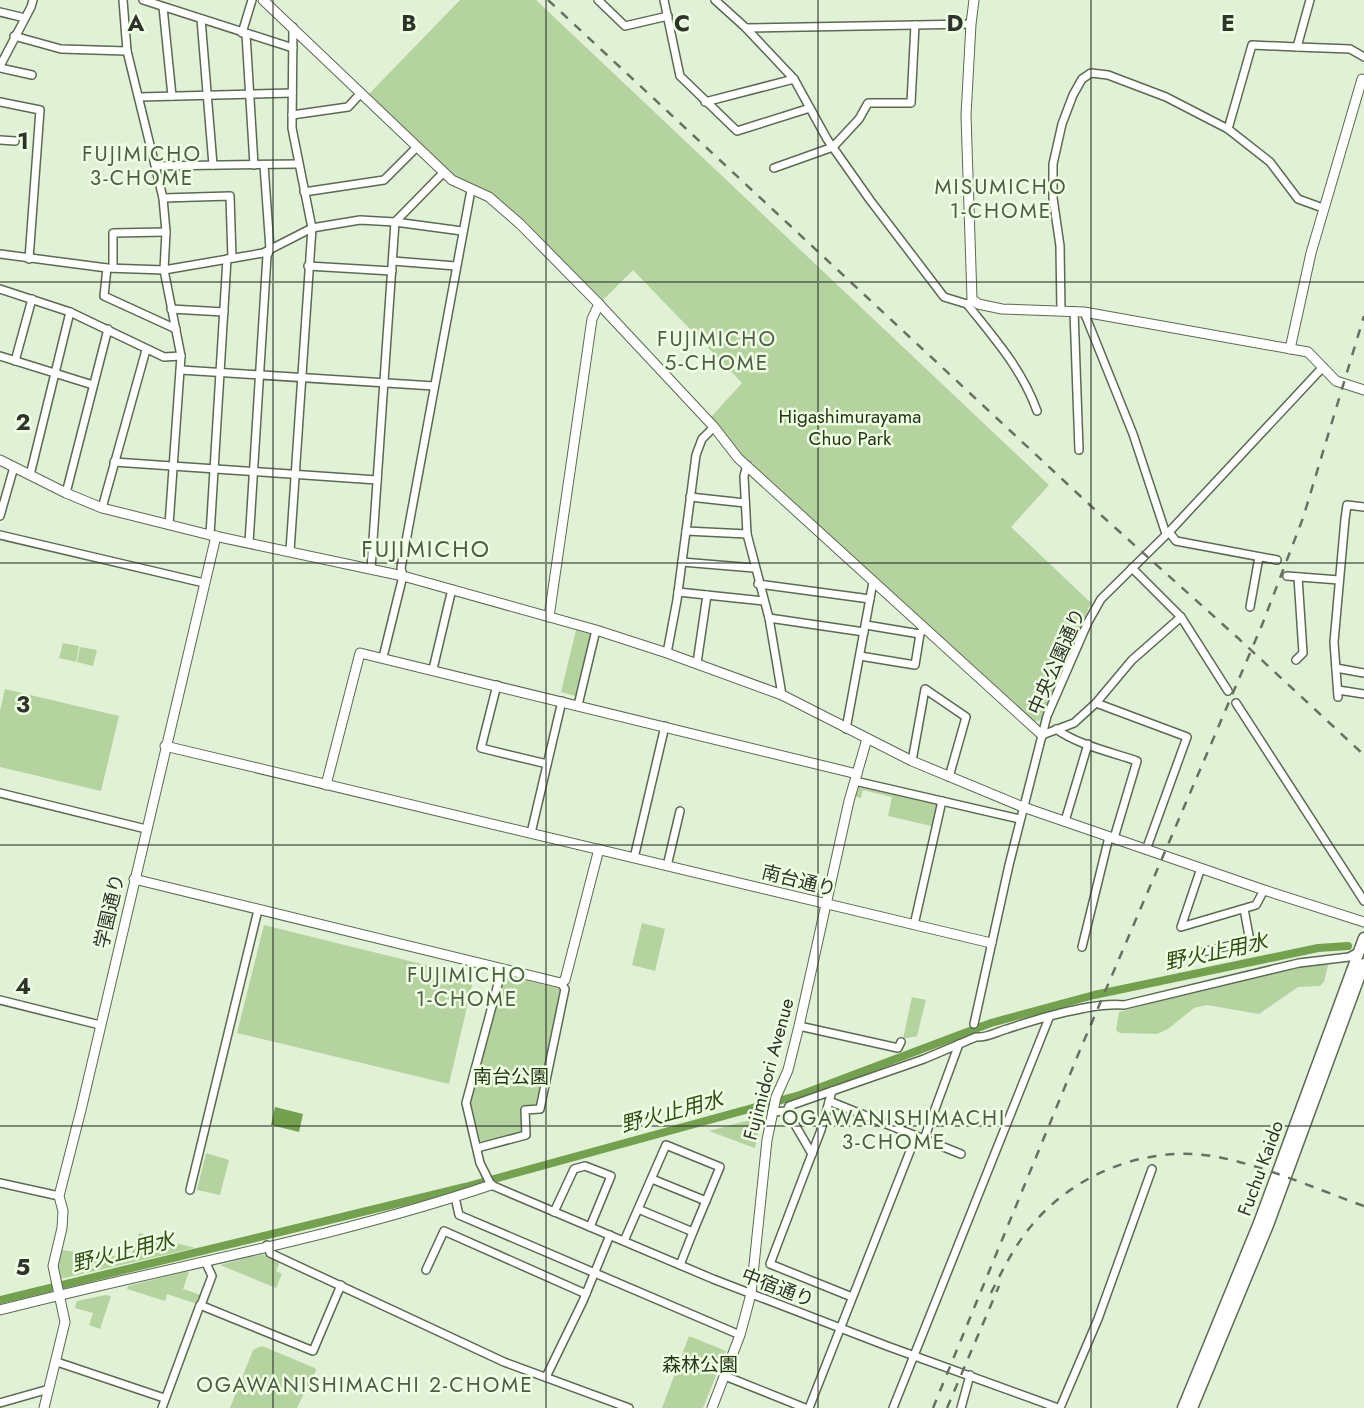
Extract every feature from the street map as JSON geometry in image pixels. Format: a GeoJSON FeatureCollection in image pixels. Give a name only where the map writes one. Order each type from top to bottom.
{"type":"FeatureCollection","features":[{"type":"Feature","properties":{"kind":"main road","name":"Fuchu Kaido"},"geometry":{"type":"LineString","coordinates":[[1183,1408],[1259,1223],[1362,950],[1364,938]]}},
{"type":"Feature","properties":{"kind":"main road","name":"Fuchu Kaido"},"geometry":{"type":"LineString","coordinates":[[1192,1408],[1268,1225],[1364,964]]}},
{"type":"Feature","properties":{"kind":"street"},"geometry":{"type":"LineString","coordinates":[[32,75],[0,67],[33,0]]}},
{"type":"Feature","properties":{"kind":"street"},"geometry":{"type":"LineString","coordinates":[[123,0],[127,51],[163,198],[166,232],[164,270],[181,356],[169,525]]}},
{"type":"Feature","properties":{"kind":"street"},"geometry":{"type":"LineString","coordinates":[[143,0],[293,48]]}},
{"type":"Feature","properties":{"kind":"street"},"geometry":{"type":"LineString","coordinates":[[252,0],[244,33],[254,165]]}},
{"type":"Feature","properties":{"kind":"street"},"geometry":{"type":"LineString","coordinates":[[264,0],[444,172],[471,190],[498,203],[599,304],[747,466],[922,631],[1042,735],[1074,723],[1096,703],[1132,660],[1181,617]]}},
{"type":"Feature","properties":{"kind":"street"},"geometry":{"type":"LineString","coordinates":[[598,0],[625,26],[668,16]]}},
{"type":"Feature","properties":{"kind":"street"},"geometry":{"type":"LineString","coordinates":[[664,0],[680,76],[737,131],[810,108]]}},
{"type":"Feature","properties":{"kind":"street"},"geometry":{"type":"LineString","coordinates":[[716,0],[794,79],[833,147],[944,297],[1002,309],[1084,312],[1290,349],[1312,354],[1336,381],[1364,390]]}},
{"type":"Feature","properties":{"kind":"street"},"geometry":{"type":"LineString","coordinates":[[974,0],[966,115],[971,302],[1025,379],[1037,411]]}},
{"type":"Feature","properties":{"kind":"street"},"geometry":{"type":"LineString","coordinates":[[1297,47],[1310,0]]}},
{"type":"Feature","properties":{"kind":"street"},"geometry":{"type":"LineString","coordinates":[[163,6],[172,96]]}},
{"type":"Feature","properties":{"kind":"street"},"geometry":{"type":"LineString","coordinates":[[0,12],[25,19]]}},
{"type":"Feature","properties":{"kind":"street"},"geometry":{"type":"LineString","coordinates":[[201,19],[213,166]]}},
{"type":"Feature","properties":{"kind":"street"},"geometry":{"type":"LineString","coordinates":[[746,28],[971,24]]}},
{"type":"Feature","properties":{"kind":"street"},"geometry":{"type":"LineString","coordinates":[[774,168],[833,147],[859,119],[868,103],[911,103],[915,25]]}},
{"type":"Feature","properties":{"kind":"street"},"geometry":{"type":"LineString","coordinates":[[290,551],[312,228],[298,164],[292,115],[293,27]]}},
{"type":"Feature","properties":{"kind":"street"},"geometry":{"type":"LineString","coordinates":[[14,36],[61,49],[127,51]]}},
{"type":"Feature","properties":{"kind":"street"},"geometry":{"type":"LineString","coordinates":[[1228,129],[1252,45],[1350,49],[1364,57]]}},
{"type":"Feature","properties":{"kind":"street"},"geometry":{"type":"LineString","coordinates":[[1061,311],[1060,246],[1053,198],[1053,164],[1062,124],[1073,95],[1086,75],[1100,72],[1126,81],[1228,129],[1270,162],[1298,199],[1323,208]]}},
{"type":"Feature","properties":{"kind":"street"},"geometry":{"type":"LineString","coordinates":[[1290,349],[1323,208],[1363,76]]}},
{"type":"Feature","properties":{"kind":"street"},"geometry":{"type":"LineString","coordinates":[[705,102],[794,79]]}},
{"type":"Feature","properties":{"kind":"street"},"geometry":{"type":"LineString","coordinates":[[139,97],[292,93]]}},
{"type":"Feature","properties":{"kind":"street"},"geometry":{"type":"LineString","coordinates":[[292,115],[348,107],[361,93]]}},
{"type":"Feature","properties":{"kind":"street"},"geometry":{"type":"LineString","coordinates":[[0,102],[40,110],[29,259]]}},
{"type":"Feature","properties":{"kind":"street"},"geometry":{"type":"LineString","coordinates":[[0,140],[15,141]]}},
{"type":"Feature","properties":{"kind":"street"},"geometry":{"type":"LineString","coordinates":[[304,192],[384,180],[417,147]]}},
{"type":"Feature","properties":{"kind":"street"},"geometry":{"type":"LineString","coordinates":[[156,166],[298,164]]}},
{"type":"Feature","properties":{"kind":"street"},"geometry":{"type":"LineString","coordinates":[[249,543],[267,256],[270,249],[264,165]]}},
{"type":"Feature","properties":{"kind":"street"},"geometry":{"type":"LineString","coordinates":[[371,569],[395,222],[444,172]]}},
{"type":"Feature","properties":{"kind":"street"},"geometry":{"type":"LineString","coordinates":[[383,657],[403,576],[401,568],[433,386],[471,190]]}},
{"type":"Feature","properties":{"kind":"street"},"geometry":{"type":"LineString","coordinates":[[163,198],[230,197],[230,258],[214,469],[213,536]]}},
{"type":"Feature","properties":{"kind":"street"},"geometry":{"type":"LineString","coordinates":[[0,254],[110,268],[164,270],[263,253],[312,228],[360,220],[463,231]]}},
{"type":"Feature","properties":{"kind":"street"},"geometry":{"type":"LineString","coordinates":[[166,232],[113,233],[104,296],[176,329]]}},
{"type":"Feature","properties":{"kind":"street"},"geometry":{"type":"LineString","coordinates":[[393,261],[456,266]]}},
{"type":"Feature","properties":{"kind":"street"},"geometry":{"type":"LineString","coordinates":[[308,266],[392,271]]}},
{"type":"Feature","properties":{"kind":"street"},"geometry":{"type":"LineString","coordinates":[[0,289],[70,313],[164,357],[181,356]]}},
{"type":"Feature","properties":{"kind":"street"},"geometry":{"type":"LineString","coordinates":[[15,361],[32,299]]}},
{"type":"Feature","properties":{"kind":"street"},"geometry":{"type":"LineString","coordinates":[[549,617],[592,319],[599,304]]}},
{"type":"Feature","properties":{"kind":"street"},"geometry":{"type":"LineString","coordinates":[[172,309],[224,312]]}},
{"type":"Feature","properties":{"kind":"street"},"geometry":{"type":"LineString","coordinates":[[1074,311],[1079,450]]}},
{"type":"Feature","properties":{"kind":"street"},"geometry":{"type":"LineString","coordinates":[[1084,312],[1133,434],[1165,536],[1176,541],[1277,560]]}},
{"type":"Feature","properties":{"kind":"street"},"geometry":{"type":"LineString","coordinates":[[30,475],[70,313]]}},
{"type":"Feature","properties":{"kind":"street"},"geometry":{"type":"LineString","coordinates":[[66,493],[108,329]]}},
{"type":"Feature","properties":{"kind":"street"},"geometry":{"type":"LineString","coordinates":[[102,508],[146,349]]}},
{"type":"Feature","properties":{"kind":"street"},"geometry":{"type":"LineString","coordinates":[[0,356],[93,385]]}},
{"type":"Feature","properties":{"kind":"street","name":"中央公園通り"},"geometry":{"type":"LineString","coordinates":[[974,1024],[1023,807],[1047,716],[1088,622],[1101,599],[1165,536],[1323,367]]}},
{"type":"Feature","properties":{"kind":"street"},"geometry":{"type":"LineString","coordinates":[[181,370],[433,386]]}},
{"type":"Feature","properties":{"kind":"street"},"geometry":{"type":"LineString","coordinates":[[667,653],[696,455],[702,439],[714,428]]}},
{"type":"Feature","properties":{"kind":"street"},"geometry":{"type":"LineString","coordinates":[[0,460],[102,508],[213,536],[403,576],[596,630],[697,663],[782,695],[866,740],[1023,807],[1364,922]]}},
{"type":"Feature","properties":{"kind":"street"},"geometry":{"type":"LineString","coordinates":[[114,462],[377,480]]}},
{"type":"Feature","properties":{"kind":"street"},"geometry":{"type":"LineString","coordinates":[[747,466],[744,476],[747,534],[769,618],[782,695]]}},
{"type":"Feature","properties":{"kind":"street"},"geometry":{"type":"LineString","coordinates":[[0,516],[14,467]]}},
{"type":"Feature","properties":{"kind":"street"},"geometry":{"type":"LineString","coordinates":[[690,497],[745,503]]}},
{"type":"Feature","properties":{"kind":"street"},"geometry":{"type":"LineString","coordinates":[[1364,507],[1347,505],[1334,642],[1338,694],[1364,694]]}},
{"type":"Feature","properties":{"kind":"street"},"geometry":{"type":"LineString","coordinates":[[685,531],[747,534]]}},
{"type":"Feature","properties":{"kind":"street"},"geometry":{"type":"LineString","coordinates":[[0,535],[204,583]]}},
{"type":"Feature","properties":{"kind":"street","name":"学園通り"},"geometry":{"type":"LineString","coordinates":[[44,1408],[65,1322],[53,1266],[62,1228],[63,1211],[59,1196],[213,536]]}},
{"type":"Feature","properties":{"kind":"street"},"geometry":{"type":"LineString","coordinates":[[1250,607],[1259,557]]}},
{"type":"Feature","properties":{"kind":"street"},"geometry":{"type":"LineString","coordinates":[[682,562],[754,568]]}},
{"type":"Feature","properties":{"kind":"street"},"geometry":{"type":"LineString","coordinates":[[1132,568],[1181,617],[1228,691]]}},
{"type":"Feature","properties":{"kind":"street"},"geometry":{"type":"LineString","coordinates":[[1287,576],[1339,580]]}},
{"type":"Feature","properties":{"kind":"street"},"geometry":{"type":"LineString","coordinates":[[1296,660],[1303,653],[1298,577]]}},
{"type":"Feature","properties":{"kind":"street"},"geometry":{"type":"LineString","coordinates":[[846,729],[873,582]]}},
{"type":"Feature","properties":{"kind":"street"},"geometry":{"type":"LineString","coordinates":[[758,584],[870,599]]}},
{"type":"Feature","properties":{"kind":"street"},"geometry":{"type":"LineString","coordinates":[[433,669],[452,589]]}},
{"type":"Feature","properties":{"kind":"street"},"geometry":{"type":"LineString","coordinates":[[678,592],[764,601]]}},
{"type":"Feature","properties":{"kind":"street"},"geometry":{"type":"LineString","coordinates":[[697,663],[707,595]]}},
{"type":"Feature","properties":{"kind":"street"},"geometry":{"type":"LineString","coordinates":[[769,618],[865,629],[922,631]]}},
{"type":"Feature","properties":{"kind":"street"},"geometry":{"type":"LineString","coordinates":[[578,705],[596,630]]}},
{"type":"Feature","properties":{"kind":"street"},"geometry":{"type":"LineString","coordinates":[[860,656],[915,665],[922,631]]}},
{"type":"Feature","properties":{"kind":"street"},"geometry":{"type":"LineString","coordinates":[[326,785],[360,653],[665,726],[942,802],[1020,820]]}},
{"type":"Feature","properties":{"kind":"street"},"geometry":{"type":"LineString","coordinates":[[1336,668],[1364,673]]}},
{"type":"Feature","properties":{"kind":"street"},"geometry":{"type":"LineString","coordinates":[[497,685],[481,748],[547,764]]}},
{"type":"Feature","properties":{"kind":"street"},"geometry":{"type":"LineString","coordinates":[[912,761],[925,689],[966,717],[949,777]]}},
{"type":"Feature","properties":{"kind":"street"},"geometry":{"type":"LineString","coordinates":[[531,833],[562,701]]}},
{"type":"Feature","properties":{"kind":"street"},"geometry":{"type":"LineString","coordinates":[[1096,703],[1187,737],[1146,850]]}},
{"type":"Feature","properties":{"kind":"street"},"geometry":{"type":"LineString","coordinates":[[1236,703],[1364,901]]}},
{"type":"Feature","properties":{"kind":"street"},"geometry":{"type":"LineString","coordinates":[[634,858],[665,726]]}},
{"type":"Feature","properties":{"kind":"street"},"geometry":{"type":"LineString","coordinates":[[1056,729],[1088,744],[1137,761],[1112,837],[1082,947]]}},
{"type":"Feature","properties":{"kind":"street","name":"Fujimidori Avenue"},"geometry":{"type":"LineString","coordinates":[[712,1408],[740,1335],[751,1294],[764,1159],[773,1110],[788,1070],[848,804],[866,740]]}},
{"type":"Feature","properties":{"kind":"street"},"geometry":{"type":"LineString","coordinates":[[1065,821],[1088,744]]}},
{"type":"Feature","properties":{"kind":"street","name":"南台通り"},"geometry":{"type":"LineString","coordinates":[[165,746],[991,943]]}},
{"type":"Feature","properties":{"kind":"street"},"geometry":{"type":"LineString","coordinates":[[0,793],[146,829]]}},
{"type":"Feature","properties":{"kind":"street"},"geometry":{"type":"LineString","coordinates":[[914,925],[942,802]]}},
{"type":"Feature","properties":{"kind":"street"},"geometry":{"type":"LineString","coordinates":[[667,866],[680,811]]}},
{"type":"Feature","properties":{"kind":"street"},"geometry":{"type":"LineString","coordinates":[[561,983],[565,980],[598,849]]}},
{"type":"Feature","properties":{"kind":"street"},"geometry":{"type":"LineString","coordinates":[[1201,868],[1181,927],[1256,905],[1264,890]]}},
{"type":"Feature","properties":{"kind":"street"},"geometry":{"type":"LineString","coordinates":[[134,879],[561,983],[565,989],[540,1109],[525,1110],[526,1135],[477,1148]]}},
{"type":"Feature","properties":{"kind":"street"},"geometry":{"type":"LineString","coordinates":[[1202,952],[1250,941],[1244,909]]}},
{"type":"Feature","properties":{"kind":"street"},"geometry":{"type":"LineString","coordinates":[[190,1190],[258,910]]}},
{"type":"Feature","properties":{"kind":"street"},"geometry":{"type":"LineString","coordinates":[[787,1111],[789,1107],[959,1044],[1087,1007],[1124,1005],[1299,963],[1349,957],[1362,950]]}},
{"type":"Feature","properties":{"kind":"street"},"geometry":{"type":"LineString","coordinates":[[0,1310],[58,1292],[205,1261],[455,1197],[488,1182],[466,1103],[502,969]]}},
{"type":"Feature","properties":{"kind":"street"},"geometry":{"type":"LineString","coordinates":[[0,1000],[100,1026]]}},
{"type":"Feature","properties":{"kind":"street"},"geometry":{"type":"LineString","coordinates":[[893,1408],[1049,1018]]}},
{"type":"Feature","properties":{"kind":"street"},"geometry":{"type":"LineString","coordinates":[[799,1026],[898,1048],[901,1042]]}},
{"type":"Feature","properties":{"kind":"street"},"geometry":{"type":"LineString","coordinates":[[725,1376],[807,1408],[959,1044]]}},
{"type":"Feature","properties":{"kind":"street"},"geometry":{"type":"LineString","coordinates":[[832,1091],[812,1154],[770,1264],[852,1297]]}},
{"type":"Feature","properties":{"kind":"street"},"geometry":{"type":"LineString","coordinates":[[830,1101],[961,1154]]}},
{"type":"Feature","properties":{"kind":"street"},"geometry":{"type":"LineString","coordinates":[[773,1110],[787,1111]]}},
{"type":"Feature","properties":{"kind":"street"},"geometry":{"type":"LineString","coordinates":[[787,1111],[812,1154]]}},
{"type":"Feature","properties":{"kind":"street"},"geometry":{"type":"LineString","coordinates":[[624,1241],[666,1144],[720,1167],[680,1265]]}},
{"type":"Feature","properties":{"kind":"street"},"geometry":{"type":"LineString","coordinates":[[554,1212],[574,1168],[585,1166],[611,1177],[590,1227]]}},
{"type":"Feature","properties":{"kind":"street"},"geometry":{"type":"LineString","coordinates":[[1058,1408],[1098,1319],[1152,1169]]}},
{"type":"Feature","properties":{"kind":"street"},"geometry":{"type":"LineString","coordinates":[[652,1179],[706,1201]]}},
{"type":"Feature","properties":{"kind":"street"},"geometry":{"type":"LineString","coordinates":[[0,1182],[59,1196]]}},
{"type":"Feature","properties":{"kind":"street","name":"中宿通り"},"geometry":{"type":"LineString","coordinates":[[488,1182],[751,1294],[1058,1408]]}},
{"type":"Feature","properties":{"kind":"street"},"geometry":{"type":"LineString","coordinates":[[455,1197],[459,1214],[740,1335]]}},
{"type":"Feature","properties":{"kind":"street"},"geometry":{"type":"LineString","coordinates":[[639,1209],[693,1232]]}},
{"type":"Feature","properties":{"kind":"street"},"geometry":{"type":"LineString","coordinates":[[426,1270],[444,1231],[586,1293]]}},
{"type":"Feature","properties":{"kind":"street"},"geometry":{"type":"LineString","coordinates":[[546,1377],[610,1235]]}},
{"type":"Feature","properties":{"kind":"street"},"geometry":{"type":"LineString","coordinates":[[267,1245],[270,1253],[504,1362],[629,1408]]}},
{"type":"Feature","properties":{"kind":"street"},"geometry":{"type":"LineString","coordinates":[[162,1408],[212,1276],[205,1261]]}},
{"type":"Feature","properties":{"kind":"street"},"geometry":{"type":"LineString","coordinates":[[201,1305],[313,1351],[341,1285]]}},
{"type":"Feature","properties":{"kind":"street"},"geometry":{"type":"LineString","coordinates":[[57,1362],[164,1398]]}},
{"type":"Feature","properties":{"kind":"street"},"geometry":{"type":"LineString","coordinates":[[961,1408],[971,1375]]}},
{"type":"Feature","properties":{"kind":"street"},"geometry":{"type":"LineString","coordinates":[[0,1403],[50,1389]]}},
{"type":"Feature","properties":{"kind":"green space","name":"Higashimurayama Chuo Park"},"geometry":{"type":"Polygon","coordinates":[[[460,0],[536,0],[1049,485],[1011,527],[1091,603],[1041,720],[1033,722],[736,451],[711,417],[742,383],[633,270],[602,301],[496,197],[454,179],[368,95],[460,0]]]}},
{"type":"Feature","properties":{"kind":"green space"},"geometry":{"type":"Polygon","coordinates":[[[576,630],[591,634],[575,696],[561,692],[576,630]]]}},
{"type":"Feature","properties":{"kind":"green space"},"geometry":{"type":"Polygon","coordinates":[[[63,643],[79,646],[76,662],[59,658],[63,643]]]}},
{"type":"Feature","properties":{"kind":"green space"},"geometry":{"type":"Polygon","coordinates":[[[80,647],[97,650],[93,666],[77,662],[80,647]]]}},
{"type":"Feature","properties":{"kind":"green space"},"geometry":{"type":"Polygon","coordinates":[[[5,689],[119,716],[101,791],[0,767],[0,711],[5,689]]]}},
{"type":"Feature","properties":{"kind":"green space"},"geometry":{"type":"Polygon","coordinates":[[[854,783],[942,801],[936,827],[888,816],[892,797],[863,790],[861,798],[850,795],[854,783]]]}},
{"type":"Feature","properties":{"kind":"green space"},"geometry":{"type":"Polygon","coordinates":[[[642,923],[665,929],[655,971],[632,965],[642,923]]]}},
{"type":"Feature","properties":{"kind":"green space"},"geometry":{"type":"Polygon","coordinates":[[[264,925],[474,977],[449,1084],[237,1033],[264,925]]]}},
{"type":"Feature","properties":{"kind":"green space"},"geometry":{"type":"Polygon","coordinates":[[[1329,961],[1324,982],[1320,986],[1298,987],[1259,1014],[1207,1005],[1194,1008],[1168,1029],[1157,1034],[1120,1033],[1116,1030],[1119,1012],[1207,988],[1329,961]]]}},
{"type":"Feature","properties":{"kind":"green space","name":"南台公園"},"geometry":{"type":"Polygon","coordinates":[[[504,975],[561,991],[537,1106],[522,1108],[524,1132],[481,1144],[470,1100],[504,975]]]}},
{"type":"Feature","properties":{"kind":"green space"},"geometry":{"type":"Polygon","coordinates":[[[912,997],[926,1000],[917,1036],[903,1039],[912,997]]]}},
{"type":"Feature","properties":{"kind":"green space"},"geometry":{"type":"Polygon","coordinates":[[[761,1117],[755,1148],[709,1131],[761,1117]]]}},
{"type":"Feature","properties":{"kind":"green space"},"geometry":{"type":"Polygon","coordinates":[[[206,1153],[229,1160],[220,1195],[197,1190],[206,1153]]]}},
{"type":"Feature","properties":{"kind":"green space"},"geometry":{"type":"Polygon","coordinates":[[[139,1233],[195,1248],[60,1279],[58,1266],[61,1250],[130,1258],[139,1233]]]}},
{"type":"Feature","properties":{"kind":"green space"},"geometry":{"type":"Polygon","coordinates":[[[262,1254],[280,1262],[276,1271],[282,1274],[276,1288],[220,1265],[262,1254]]]}},
{"type":"Feature","properties":{"kind":"green space"},"geometry":{"type":"Polygon","coordinates":[[[189,1272],[183,1289],[201,1295],[197,1304],[167,1294],[165,1301],[127,1289],[128,1286],[189,1272]]]}},
{"type":"Feature","properties":{"kind":"green space"},"geometry":{"type":"Polygon","coordinates":[[[111,1296],[100,1329],[89,1325],[93,1313],[75,1308],[77,1301],[111,1296]]]}},
{"type":"Feature","properties":{"kind":"green space","name":"森林公園"},"geometry":{"type":"Polygon","coordinates":[[[689,1336],[726,1351],[703,1408],[662,1408],[689,1336]]]}},
{"type":"Feature","properties":{"kind":"green space"},"geometry":{"type":"Polygon","coordinates":[[[262,1346],[315,1368],[297,1408],[230,1408],[253,1350],[262,1346]]]}},
{"type":"Feature","properties":{"kind":"shaded area"},"geometry":{"type":"Polygon","coordinates":[[[275,1107],[303,1114],[299,1132],[271,1125],[275,1107]]]}},
{"type":"Feature","properties":{"kind":"waterway","name":"野火止用水"},"geometry":{"type":"LineString","coordinates":[[0,1300],[465,1187],[800,1095],[991,1023],[1094,995],[1318,948],[1348,946]]}},
{"type":"Feature","properties":{"kind":"railway"},"geometry":{"type":"LineString","coordinates":[[548,0],[1092,507],[1364,755]]}},
{"type":"Feature","properties":{"kind":"railway"},"geometry":{"type":"LineString","coordinates":[[933,1408],[1080,1050],[1262,625],[1303,518],[1364,316]]}},
{"type":"Feature","properties":{"kind":"railway"},"geometry":{"type":"LineString","coordinates":[[991,1293],[1020,1241],[1050,1206],[1092,1177],[1141,1159],[1192,1154],[1237,1161],[1364,1206]]}},
{"type":"Feature","properties":{"kind":"railway"},"geometry":{"type":"LineString","coordinates":[[947,1408],[999,1286]]}},
{"type":"Feature","properties":{"kind":"district","name":"FUJIMICHO 3-CHOME"},"geometry":{"type":"Point","coordinates":[142,166]}},
{"type":"Feature","properties":{"kind":"district","name":"MISUMICHO 1-CHOME"},"geometry":{"type":"Point","coordinates":[1001,199]}},
{"type":"Feature","properties":{"kind":"district","name":"FUJIMICHO 5-CHOME"},"geometry":{"type":"Point","coordinates":[717,351]}},
{"type":"Feature","properties":{"kind":"district","name":"FUJIMICHO"},"geometry":{"type":"Point","coordinates":[426,549]}},
{"type":"Feature","properties":{"kind":"district","name":"FUJIMICHO 1-CHOME"},"geometry":{"type":"Point","coordinates":[467,987]}},
{"type":"Feature","properties":{"kind":"district","name":"OGAWANISHIMACHI 3-CHOME"},"geometry":{"type":"Point","coordinates":[894,1130]}},
{"type":"Feature","properties":{"kind":"district","name":"OGAWANISHIMACHI 2-CHOME"},"geometry":{"type":"Point","coordinates":[365,1385]}}]}
